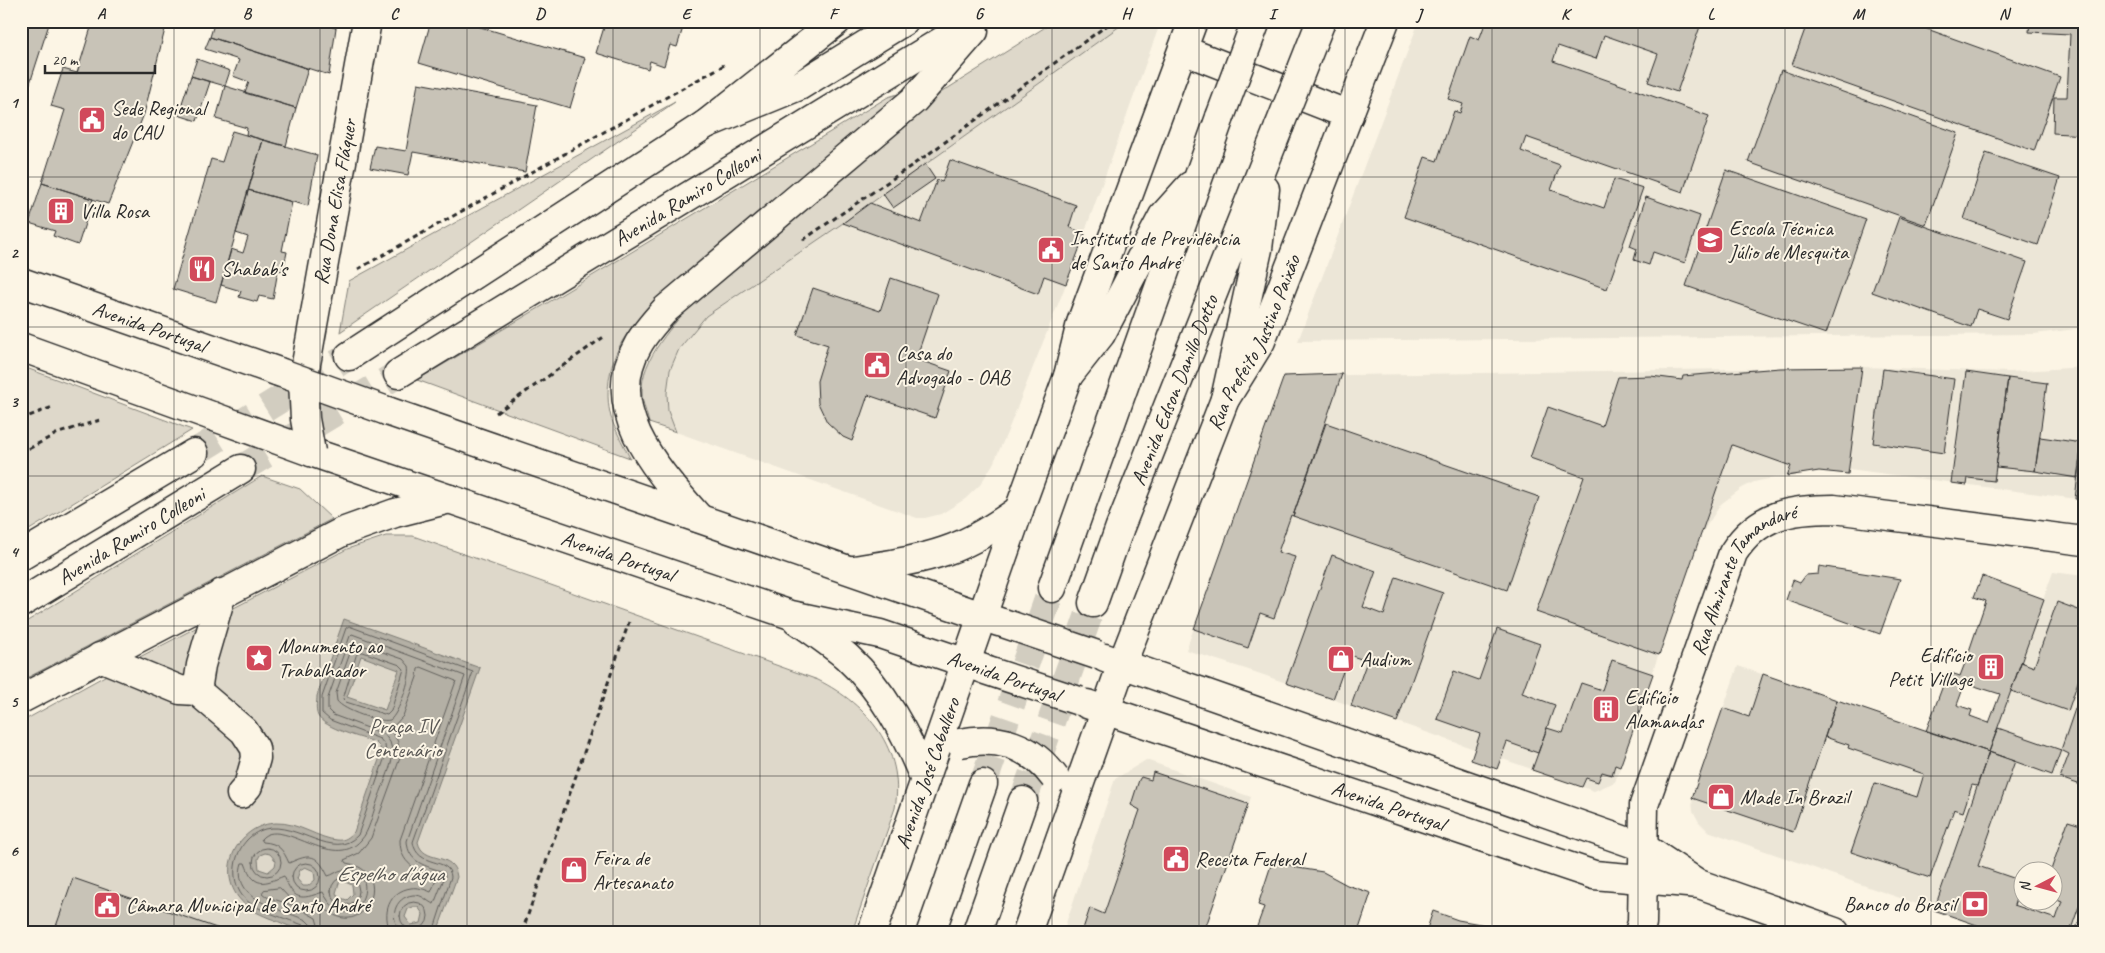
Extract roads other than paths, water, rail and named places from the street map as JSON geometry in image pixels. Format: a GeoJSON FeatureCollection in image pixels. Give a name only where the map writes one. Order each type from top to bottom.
{"type":"FeatureCollection","features":[{"type":"Feature","properties":{"kind":"main road","name":"Rua Dona Elisa Fláquer"},"geometry":{"type":"LineString","coordinates":[[314,453],[291,377],[308,353],[367,21]]}},
{"type":"Feature","properties":{"kind":"main road"},"geometry":{"type":"LineString","coordinates":[[349,356],[706,124],[836,21]]}},
{"type":"Feature","properties":{"kind":"main road","name":"Avenida Ramiro Colleoni"},"geometry":{"type":"LineString","coordinates":[[398,374],[975,21]]}},
{"type":"Feature","properties":{"kind":"main road"},"geometry":{"type":"LineString","coordinates":[[700,518],[652,459],[639,440],[630,420],[625,387],[631,360],[644,336],[666,308],[914,100],[983,21]]}},
{"type":"Feature","properties":{"kind":"main road"},"geometry":{"type":"LineString","coordinates":[[992,619],[1019,510],[1068,376],[1082,323],[1193,21]]}},
{"type":"Feature","properties":{"kind":"main road"},"geometry":{"type":"LineString","coordinates":[[1052,588],[1197,178],[1256,21]]}},
{"type":"Feature","properties":{"kind":"main road"},"geometry":{"type":"LineString","coordinates":[[1225,399],[1258,248],[1275,139],[1321,21]]}},
{"type":"Feature","properties":{"kind":"main road","name":"Rua Prefeito Justino Paixão"},"geometry":{"type":"LineString","coordinates":[[1109,660],[1225,399],[1261,342],[1385,21]]}},
{"type":"Feature","properties":{"kind":"main road"},"geometry":{"type":"LineString","coordinates":[[706,124],[799,86],[903,22]]}},
{"type":"Feature","properties":{"kind":"main road"},"geometry":{"type":"LineString","coordinates":[[1183,50],[1349,115]]}},
{"type":"Feature","properties":{"kind":"main road","name":"Avenida Edson Danillo Dotto"},"geometry":{"type":"LineString","coordinates":[[1093,603],[1120,526],[1275,139]]}},
{"type":"Feature","properties":{"kind":"main road"},"geometry":{"type":"LineString","coordinates":[[1068,376],[1101,334],[1163,216],[1197,178]]}},
{"type":"Feature","properties":{"kind":"main road","name":"Avenida Portugal"},"geometry":{"type":"LineString","coordinates":[[21,282],[1643,847],[1699,884],[1835,932]]}},
{"type":"Feature","properties":{"kind":"main road","name":"Avenida Portugal"},"geometry":{"type":"LineString","coordinates":[[21,347],[314,453],[791,615],[880,634],[1594,874],[1699,884]]}},
{"type":"Feature","properties":{"kind":"main road","name":"Avenida Ramiro Colleoni"},"geometry":{"type":"LineString","coordinates":[[21,556],[194,453]]}},
{"type":"Feature","properties":{"kind":"main road","name":"Avenida Ramiro Colleoni"},"geometry":{"type":"LineString","coordinates":[[21,603],[241,469]]}},
{"type":"Feature","properties":{"kind":"main road"},"geometry":{"type":"LineString","coordinates":[[21,699],[342,532],[395,513],[450,499]]}},
{"type":"Feature","properties":{"kind":"main road","name":"Rua Almirante Tamandaré"},"geometry":{"type":"LineString","coordinates":[[1639,932],[1642,923],[1644,805],[1733,553],[1743,538],[1759,524],[1777,516],[1803,509],[1834,509],[2084,541]]}},
{"type":"Feature","properties":{"kind":"main road"},"geometry":{"type":"LineString","coordinates":[[850,571],[910,560],[944,551],[980,534],[1019,510]]}},
{"type":"Feature","properties":{"kind":"main road"},"geometry":{"type":"LineString","coordinates":[[197,691],[201,665],[222,593]]}},
{"type":"Feature","properties":{"kind":"main road"},"geometry":{"type":"LineString","coordinates":[[791,615],[846,657],[870,682],[902,728],[925,780]]}},
{"type":"Feature","properties":{"kind":"main road","name":"Avenida José Caballero"},"geometry":{"type":"LineString","coordinates":[[872,932],[934,752],[975,667],[992,619]]}},
{"type":"Feature","properties":{"kind":"main road"},"geometry":{"type":"LineString","coordinates":[[100,657],[180,690],[197,691],[244,731],[254,748],[255,766],[248,786],[241,794]]}},
{"type":"Feature","properties":{"kind":"main road"},"geometry":{"type":"LineString","coordinates":[[1027,932],[1105,710],[1109,660]]}},
{"type":"Feature","properties":{"kind":"main road"},"geometry":{"type":"LineString","coordinates":[[934,752],[960,743],[992,740],[1014,745],[1033,755],[1055,778],[1064,792],[1070,808]]}},
{"type":"Feature","properties":{"kind":"main road"},"geometry":{"type":"LineString","coordinates":[[931,932],[983,784]]}},
{"type":"Feature","properties":{"kind":"main road"},"geometry":{"type":"LineString","coordinates":[[977,932],[1023,801]]}},
{"type":"Feature","properties":{"kind":"water","name":"Espelho d'água"},"geometry":{"type":"Polygon","coordinates":[[[344,619],[480,668],[418,842],[421,849],[426,853],[450,863],[455,869],[457,877],[437,932],[308,932],[293,928],[252,910],[238,897],[232,885],[231,861],[235,849],[242,839],[252,831],[263,825],[284,823],[337,840],[345,839],[354,832],[381,754],[380,747],[375,742],[328,725],[318,716],[317,696],[344,619]],[[361,656],[347,697],[385,710],[399,670],[361,656]],[[270,854],[260,855],[258,859],[259,869],[268,872],[275,866],[276,861],[270,854]],[[305,867],[300,870],[297,879],[303,886],[308,886],[315,880],[314,871],[305,867]],[[343,881],[339,883],[336,893],[338,897],[347,900],[353,894],[352,885],[343,881]],[[413,907],[408,909],[405,917],[411,925],[421,923],[423,914],[418,907],[413,907]]]}},
{"type":"Feature","properties":{"kind":"tunnel"},"geometry":{"type":"LineString","coordinates":[[194,453],[349,356]]}},
{"type":"Feature","properties":{"kind":"tunnel"},"geometry":{"type":"LineString","coordinates":[[241,469],[398,374]]}},
{"type":"Feature","properties":{"kind":"tunnel"},"geometry":{"type":"LineString","coordinates":[[983,784],[1052,588]]}},
{"type":"Feature","properties":{"kind":"tunnel"},"geometry":{"type":"LineString","coordinates":[[1023,801],[1093,603]]}},
{"type":"Feature","properties":{"kind":"place","name":"Sede Regional do CAU"},"geometry":{"type":"Point","coordinates":[92,120]}},
{"type":"Feature","properties":{"kind":"place","name":"Villa Rosa"},"geometry":{"type":"Point","coordinates":[61,211]}},
{"type":"Feature","properties":{"kind":"place","name":"Escola Técnica Júlio de Mesquita"},"geometry":{"type":"Point","coordinates":[1710,240]}},
{"type":"Feature","properties":{"kind":"place","name":"Instituto de Previdência de Santo André"},"geometry":{"type":"Point","coordinates":[1051,250]}},
{"type":"Feature","properties":{"kind":"place","name":"Shabab's"},"geometry":{"type":"Point","coordinates":[202,269]}},
{"type":"Feature","properties":{"kind":"place","name":"Casa do Advogado - OAB"},"geometry":{"type":"Point","coordinates":[877,365]}},
{"type":"Feature","properties":{"kind":"place","name":"Monumento ao Trabalhador"},"geometry":{"type":"Point","coordinates":[259,658]}},
{"type":"Feature","properties":{"kind":"place","name":"Audium"},"geometry":{"type":"Point","coordinates":[1341,659]}},
{"type":"Feature","properties":{"kind":"place","name":"Edifício Petit Village"},"geometry":{"type":"Point","coordinates":[1991,667]}},
{"type":"Feature","properties":{"kind":"place","name":"Edifício Alamandas"},"geometry":{"type":"Point","coordinates":[1606,709]}},
{"type":"Feature","properties":{"kind":"place","name":"Made In Brazil"},"geometry":{"type":"Point","coordinates":[1721,797]}},
{"type":"Feature","properties":{"kind":"place","name":"Receita Federal"},"geometry":{"type":"Point","coordinates":[1176,859]}},
{"type":"Feature","properties":{"kind":"place","name":"Feira de Artesanato"},"geometry":{"type":"Point","coordinates":[574,870]}},
{"type":"Feature","properties":{"kind":"place","name":"Banco do Brasil"},"geometry":{"type":"Point","coordinates":[1975,904]}},
{"type":"Feature","properties":{"kind":"place","name":"Câmara Municipal de Santo André"},"geometry":{"type":"Point","coordinates":[107,905]}},
{"type":"Feature","properties":{"kind":"park label","name":"Praça IV Centenário"},"geometry":{"type":"Point","coordinates":[403,738]}}]}
